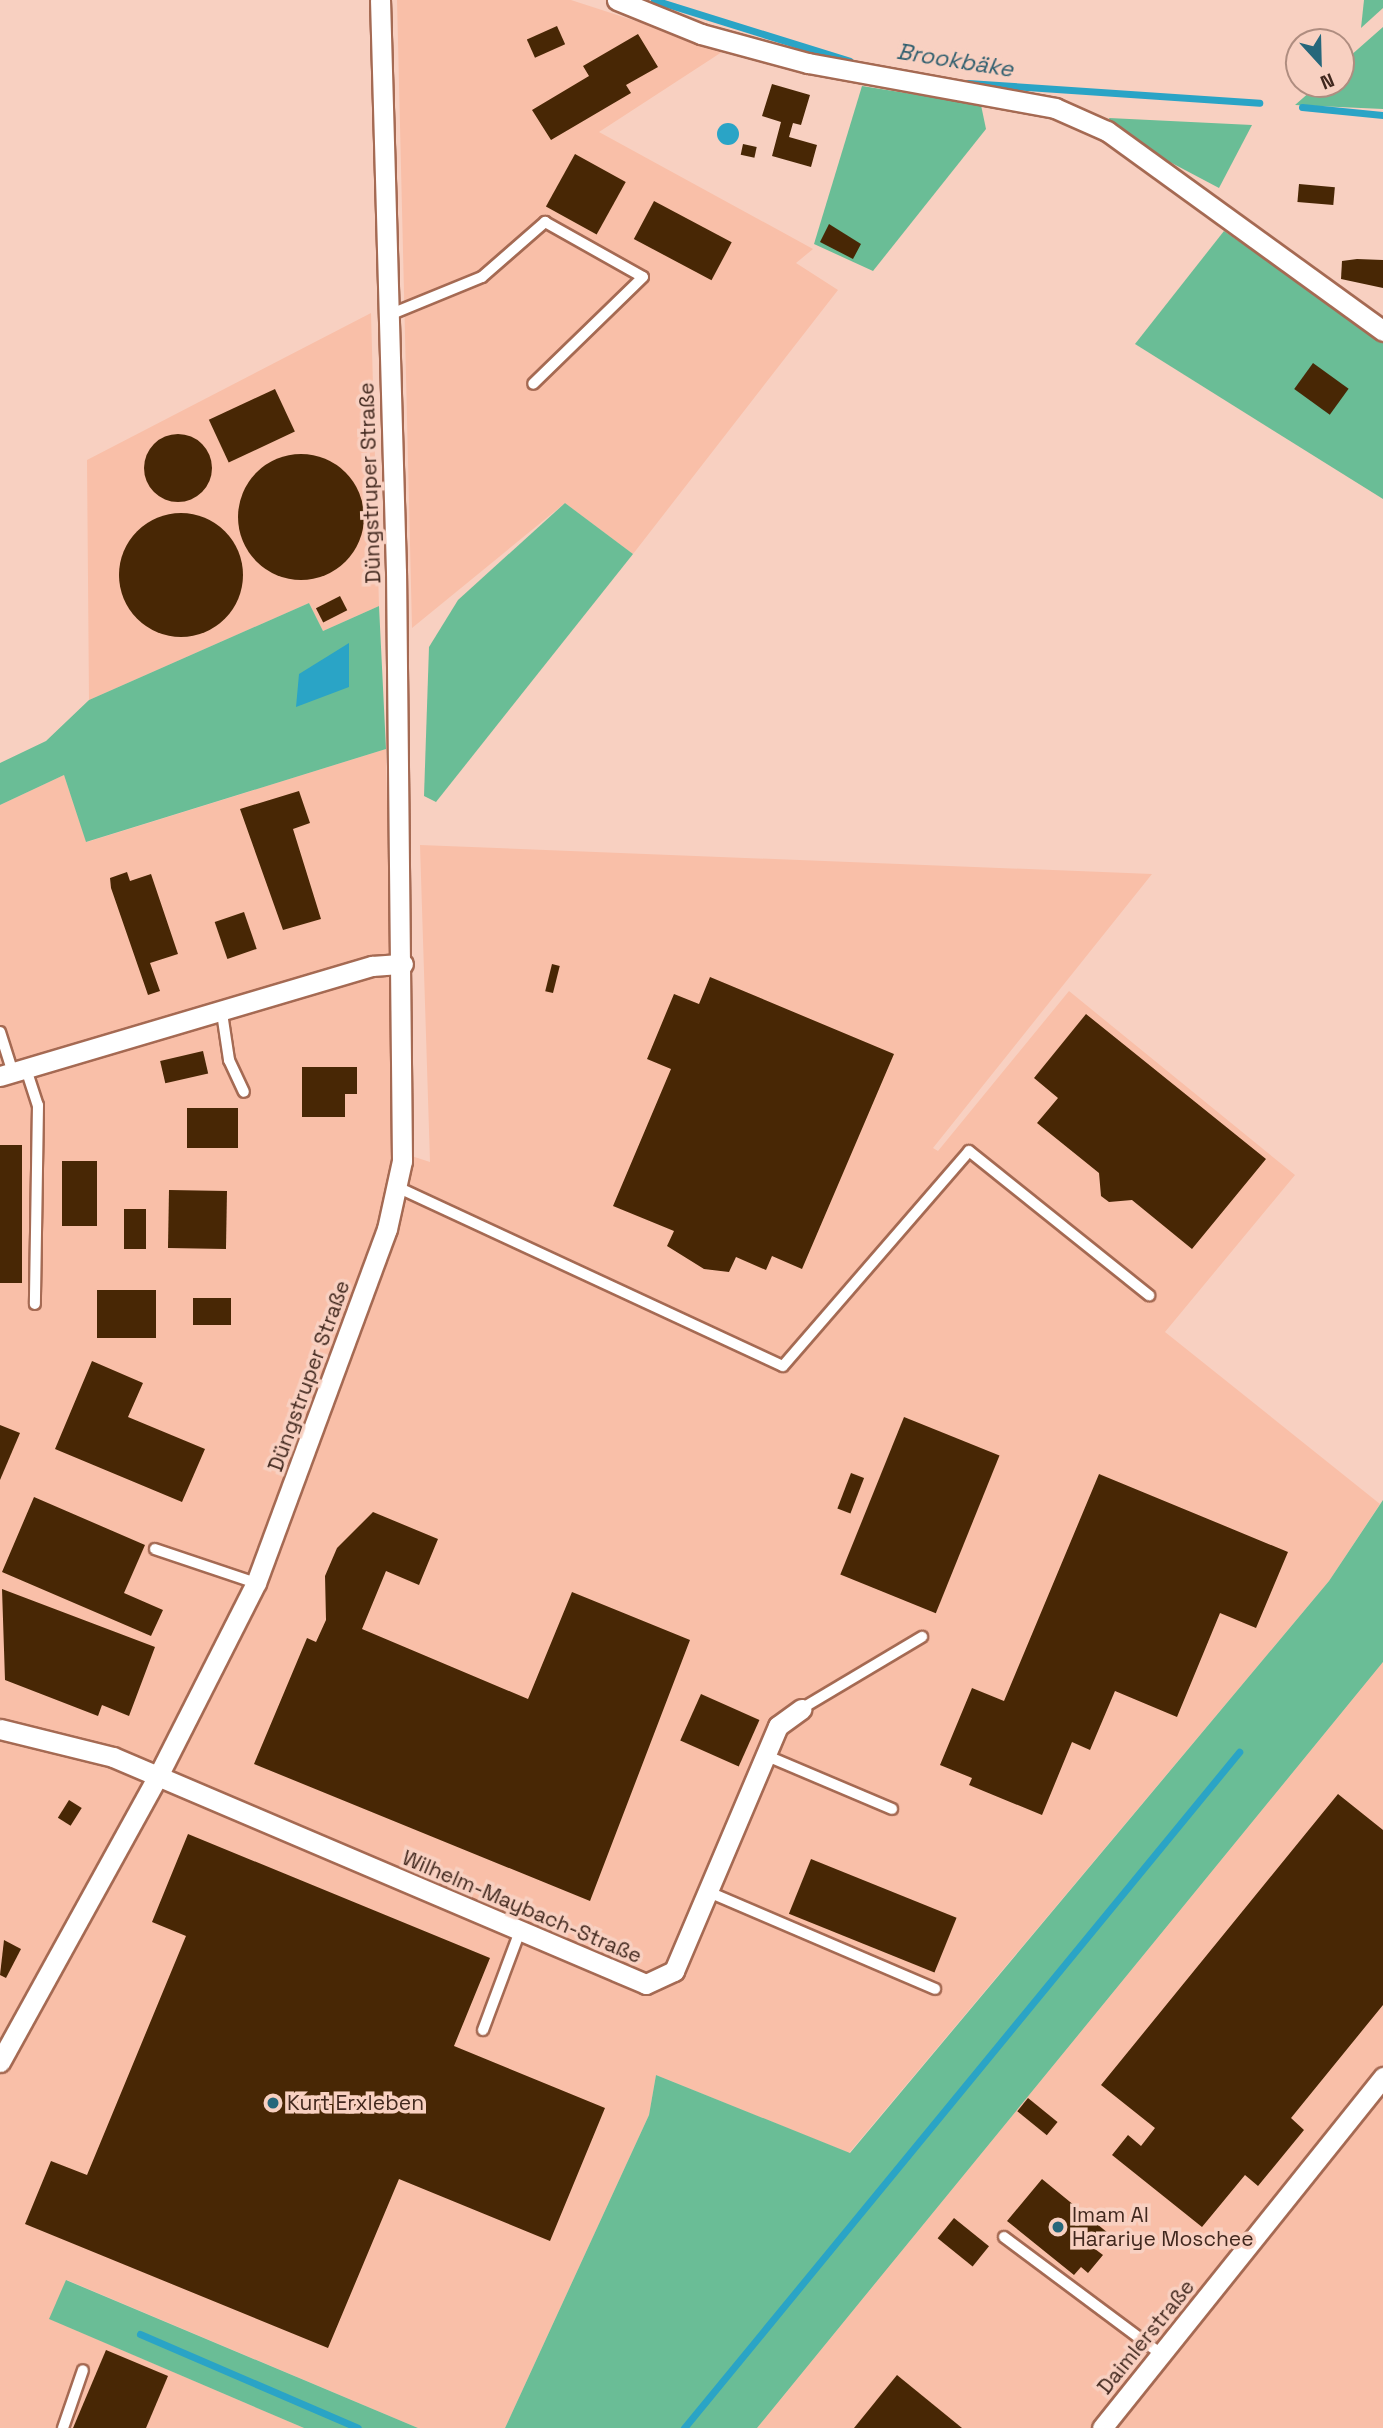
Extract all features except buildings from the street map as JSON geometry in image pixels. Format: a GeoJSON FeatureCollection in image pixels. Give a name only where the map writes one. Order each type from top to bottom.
{"type":"FeatureCollection","features":[{"type":"Feature","properties":{"kind":"street","name":"Düngstruper Straße"},"geometry":{"type":"LineString","coordinates":[[0,2062],[157,1778],[256,1583],[387,1228],[397,1187],[403,964],[380,0]]}},
{"type":"Feature","properties":{"kind":"street"},"geometry":{"type":"LineString","coordinates":[[617,0],[701,34],[808,63],[1055,108],[1107,131],[1383,331]]}},
{"type":"Feature","properties":{"kind":"street"},"geometry":{"type":"LineString","coordinates":[[13,1072],[222,1013],[372,966],[403,964]]}},
{"type":"Feature","properties":{"kind":"street","name":"Wilhelm-Maybach-Straße"},"geometry":{"type":"LineString","coordinates":[[157,1778],[646,1984],[674,1971],[778,1726],[801,1709]]}},
{"type":"Feature","properties":{"kind":"street"},"geometry":{"type":"LineString","coordinates":[[0,1729],[113,1757],[157,1778]]}},
{"type":"Feature","properties":{"kind":"street","name":"Daimlerstraße"},"geometry":{"type":"LineString","coordinates":[[1102,2428],[1383,2077]]}},
{"type":"Feature","properties":{"kind":"lane"},"geometry":{"type":"LineString","coordinates":[[388,315],[482,277],[545,222],[643,276],[533,384]]}},
{"type":"Feature","properties":{"kind":"lane"},"geometry":{"type":"LineString","coordinates":[[222,1013],[229,1060],[244,1092]]}},
{"type":"Feature","properties":{"kind":"lane"},"geometry":{"type":"LineString","coordinates":[[0,1032],[13,1072],[38,1105],[35,1304]]}},
{"type":"Feature","properties":{"kind":"lane"},"geometry":{"type":"LineString","coordinates":[[397,1187],[783,1366],[969,1151],[1149,1295]]}},
{"type":"Feature","properties":{"kind":"lane"},"geometry":{"type":"LineString","coordinates":[[155,1549],[256,1583]]}},
{"type":"Feature","properties":{"kind":"lane"},"geometry":{"type":"LineString","coordinates":[[801,1709],[922,1636]]}},
{"type":"Feature","properties":{"kind":"lane"},"geometry":{"type":"LineString","coordinates":[[765,1755],[892,1808]]}},
{"type":"Feature","properties":{"kind":"lane"},"geometry":{"type":"LineString","coordinates":[[709,1892],[935,1989]]}},
{"type":"Feature","properties":{"kind":"lane"},"geometry":{"type":"LineString","coordinates":[[483,2030],[520,1931]]}},
{"type":"Feature","properties":{"kind":"lane"},"geometry":{"type":"LineString","coordinates":[[1004,2237],[1161,2354]]}},
{"type":"Feature","properties":{"kind":"lane"},"geometry":{"type":"LineString","coordinates":[[62,2428],[83,2370]]}},
{"type":"Feature","properties":{"kind":"shaded area"},"geometry":{"type":"Polygon","coordinates":[[[397,0],[571,0],[725,50],[599,132],[813,249],[796,263],[838,290],[633,554],[565,503],[412,628],[397,0]]]}},
{"type":"Feature","properties":{"kind":"shaded area"},"geometry":{"type":"Polygon","coordinates":[[[371,313],[379,606],[323,631],[309,603],[89,700],[87,460],[371,313]]]}},
{"type":"Feature","properties":{"kind":"shaded area"},"geometry":{"type":"Polygon","coordinates":[[[386,749],[393,1150],[430,1162],[420,845],[1152,874],[933,1148],[938,1151],[1069,991],[1295,1175],[1165,1332],[1380,1504],[1329,1581],[849,2153],[656,2075],[649,2115],[505,2428],[418,2428],[67,2280],[50,2319],[304,2428],[0,2428],[0,805],[64,775],[87,842],[386,749]]]}},
{"type":"Feature","properties":{"kind":"shaded area"},"geometry":{"type":"Polygon","coordinates":[[[1383,1662],[1383,2428],[757,2428],[1383,1662]]]}},
{"type":"Feature","properties":{"kind":"green space"},"geometry":{"type":"Polygon","coordinates":[[[1364,0],[1383,0],[1383,8],[1361,28],[1364,0]]]}},
{"type":"Feature","properties":{"kind":"green space"},"geometry":{"type":"Polygon","coordinates":[[[1383,27],[1383,109],[1295,105],[1303,98],[1355,98],[1355,52],[1383,27]]]}},
{"type":"Feature","properties":{"kind":"green space"},"geometry":{"type":"Polygon","coordinates":[[[862,86],[981,105],[986,129],[873,271],[814,244],[862,86]]]}},
{"type":"Feature","properties":{"kind":"green space"},"geometry":{"type":"Polygon","coordinates":[[[1109,118],[1252,125],[1219,188],[1115,133],[1109,118]]]}},
{"type":"Feature","properties":{"kind":"green space"},"geometry":{"type":"Polygon","coordinates":[[[1224,231],[1383,339],[1383,499],[1135,344],[1224,231]]]}},
{"type":"Feature","properties":{"kind":"green space"},"geometry":{"type":"Polygon","coordinates":[[[565,503],[633,554],[436,802],[424,796],[429,647],[458,600],[565,503]]]}},
{"type":"Feature","properties":{"kind":"green space"},"geometry":{"type":"Polygon","coordinates":[[[309,603],[323,631],[379,606],[386,749],[86,842],[64,775],[0,805],[0,763],[46,741],[89,700],[309,603]]]}},
{"type":"Feature","properties":{"kind":"green space"},"geometry":{"type":"Polygon","coordinates":[[[1383,1500],[1383,1662],[757,2428],[505,2428],[649,2115],[656,2075],[850,2153],[1329,1581],[1383,1500]]]}},
{"type":"Feature","properties":{"kind":"green space"},"geometry":{"type":"Polygon","coordinates":[[[66,2280],[418,2428],[304,2428],[49,2319],[66,2280]]]}},
{"type":"Feature","properties":{"kind":"water"},"geometry":{"type":"Polygon","coordinates":[[[728,123],[736,126],[739,134],[736,142],[728,145],[720,142],[717,134],[720,126],[728,123]]]}},
{"type":"Feature","properties":{"kind":"water"},"geometry":{"type":"Polygon","coordinates":[[[349,643],[349,687],[296,707],[299,674],[349,643]]]}},
{"type":"Feature","properties":{"kind":"waterway","name":"Brookbäke"},"geometry":{"type":"LineString","coordinates":[[654,0],[850,61]]}},
{"type":"Feature","properties":{"kind":"waterway","name":"Brookbäke"},"geometry":{"type":"LineString","coordinates":[[968,83],[1259,103]]}},
{"type":"Feature","properties":{"kind":"waterway","name":"Brookbäke"},"geometry":{"type":"LineString","coordinates":[[1302,107],[1383,115]]}},
{"type":"Feature","properties":{"kind":"waterway"},"geometry":{"type":"LineString","coordinates":[[684,2428],[1239,1752]]}},
{"type":"Feature","properties":{"kind":"waterway"},"geometry":{"type":"LineString","coordinates":[[140,2334],[358,2428]]}},
{"type":"Feature","properties":{"kind":"place","name":"Kurt Erxleben"},"geometry":{"type":"Point","coordinates":[273,2103]}},
{"type":"Feature","properties":{"kind":"place","name":"Imam Al Harariye Moschee"},"geometry":{"type":"Point","coordinates":[1058,2227]}}]}
